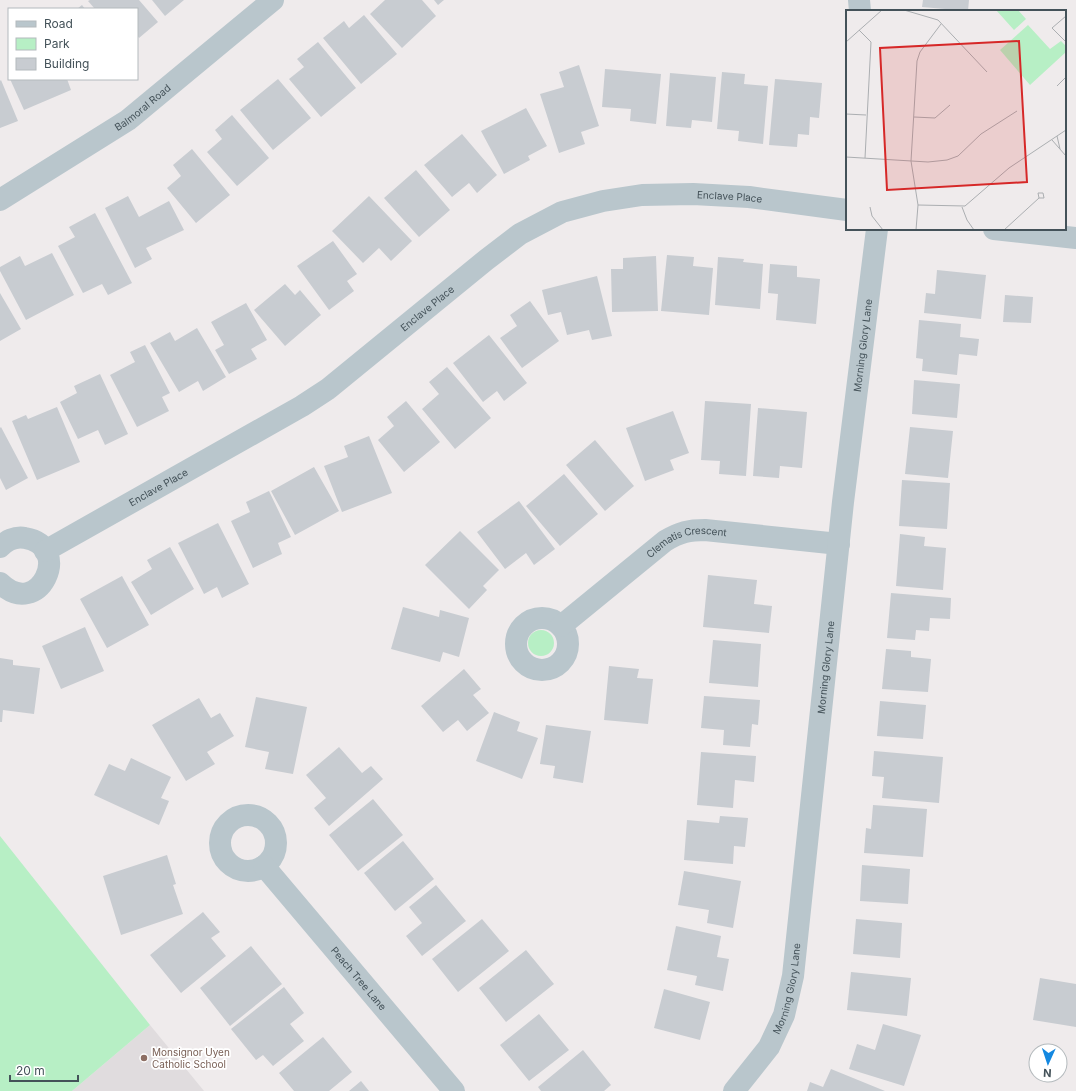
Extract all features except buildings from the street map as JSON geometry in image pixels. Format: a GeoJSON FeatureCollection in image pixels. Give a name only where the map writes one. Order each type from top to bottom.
{"type":"FeatureCollection","features":[{"type":"Feature","properties":{"kind":"street","name":"Balmoral Road"},"geometry":{"type":"LineString","coordinates":[[0,200],[128,120],[273,0]]}},
{"type":"Feature","properties":{"kind":"street","name":"Enclave Place"},"geometry":{"type":"LineString","coordinates":[[45,551],[296,410],[328,389],[514,238],[562,212],[603,202],[642,195],[693,194],[749,198],[846,210]]}},
{"type":"Feature","properties":{"kind":"street","name":"Morning Glory Lane"},"geometry":{"type":"LineString","coordinates":[[734,1091],[768,1047],[784,1015],[793,976],[839,544],[877,230]]}},
{"type":"Feature","properties":{"kind":"street"},"geometry":{"type":"LineString","coordinates":[[1003,230],[1076,238]]}},
{"type":"Feature","properties":{"kind":"street","name":"Clematis Crescent"},"geometry":{"type":"LineString","coordinates":[[561,626],[665,541],[677,534],[690,530],[705,530],[839,544]]}},
{"type":"Feature","properties":{"kind":"street"},"geometry":{"type":"LineString","coordinates":[[0,548],[4,543],[13,539],[22,537],[31,539],[39,544],[45,551],[48,558],[49,567],[48,574],[44,582],[31,592],[15,592],[7,589],[0,583]]}},
{"type":"Feature","properties":{"kind":"street","name":"Peach Tree Lane"},"geometry":{"type":"LineString","coordinates":[[264,866],[454,1091]]}},
{"type":"Feature","properties":{"kind":"shaded area","name":"Monsignor Uyen Catholic School"},"geometry":{"type":"Polygon","coordinates":[[[150,1025],[204,1091],[72,1091],[150,1025]]]}},
{"type":"Feature","properties":{"kind":"green space"},"geometry":{"type":"Polygon","coordinates":[[[541,630],[550,634],[554,643],[550,652],[541,656],[532,652],[528,643],[532,634],[541,630]]]}},
{"type":"Feature","properties":{"kind":"green space"},"geometry":{"type":"Polygon","coordinates":[[[0,836],[150,1025],[72,1091],[0,1091],[0,836]]]}},
{"type":"Feature","properties":{"kind":"place","name":"Monsignor Uyen Catholic School"},"geometry":{"type":"Point","coordinates":[144,1058]}}]}
